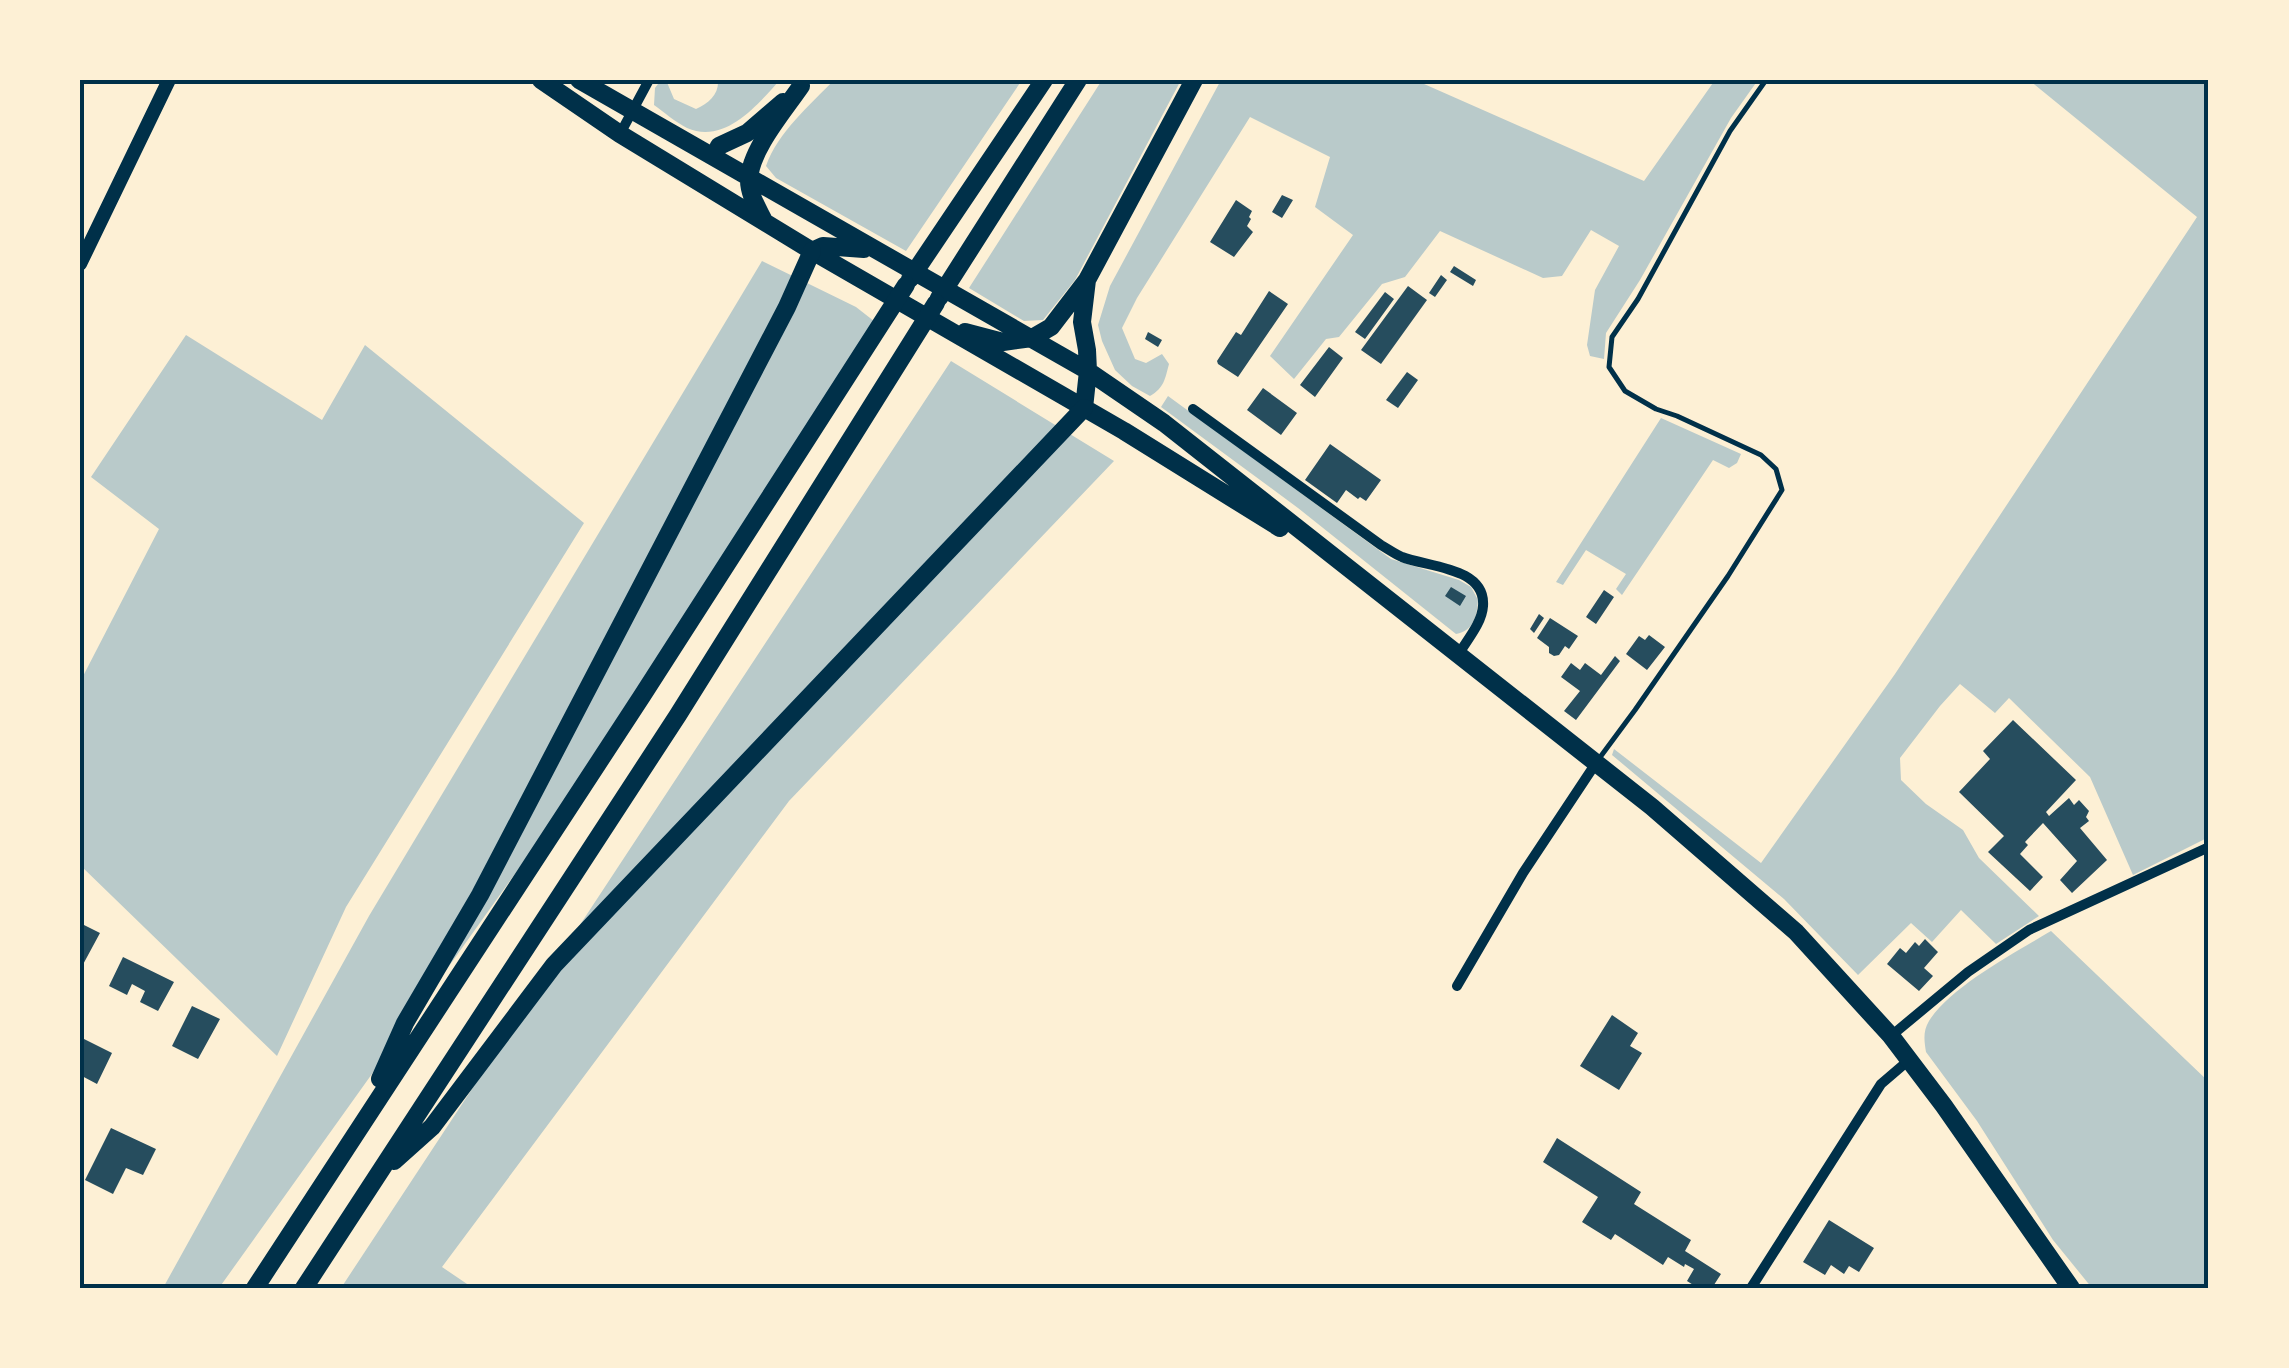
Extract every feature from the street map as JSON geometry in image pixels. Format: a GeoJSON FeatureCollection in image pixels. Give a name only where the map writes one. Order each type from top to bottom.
{"type":"FeatureCollection","features":[{"type":"Feature","properties":{"kind":"main road"},"geometry":{"type":"LineString","coordinates":[[541,80],[620,134],[764,221],[831,248],[884,252],[1084,408],[1362,580]]}},
{"type":"Feature","properties":{"kind":"main road"},"geometry":{"type":"LineString","coordinates":[[579,80],[749,179],[831,248],[940,324],[1003,342],[1032,338],[1051,327],[1087,280],[1194,80]]}},
{"type":"Feature","properties":{"kind":"main road"},"geometry":{"type":"LineString","coordinates":[[255,1288],[906,285],[1044,80]]}},
{"type":"Feature","properties":{"kind":"main road"},"geometry":{"type":"LineString","coordinates":[[304,1288],[678,715],[1078,80]]}},
{"type":"Feature","properties":{"kind":"main road"},"geometry":{"type":"LineString","coordinates":[[764,221],[753,200],[749,179],[758,150],[804,83]]}},
{"type":"Feature","properties":{"kind":"main road"},"geometry":{"type":"LineString","coordinates":[[714,156],[720,146],[748,133],[804,83]]}},
{"type":"Feature","properties":{"kind":"main road"},"geometry":{"type":"LineString","coordinates":[[358,1130],[405,1023],[480,895],[787,307],[831,248]]}},
{"type":"Feature","properties":{"kind":"main road"},"geometry":{"type":"LineString","coordinates":[[375,1178],[432,1127],[554,965],[1084,408],[1088,350],[1082,322],[1087,280]]}},
{"type":"Feature","properties":{"kind":"main road"},"geometry":{"type":"LineString","coordinates":[[1032,338],[1164,423],[1652,807],[1796,932],[1910,1060],[2070,1288]]}},
{"type":"Feature","properties":{"kind":"street"},"geometry":{"type":"LineString","coordinates":[[80,264],[169,80]]}},
{"type":"Feature","properties":{"kind":"street"},"geometry":{"type":"LineString","coordinates":[[620,134],[649,80]]}},
{"type":"Feature","properties":{"kind":"street"},"geometry":{"type":"LineString","coordinates":[[1193,409],[1381,545],[1476,583],[1484,604],[1480,620],[1458,656]]}},
{"type":"Feature","properties":{"kind":"street"},"geometry":{"type":"LineString","coordinates":[[1457,986],[1523,872],[1596,763]]}},
{"type":"Feature","properties":{"kind":"street"},"geometry":{"type":"LineString","coordinates":[[1891,1036],[1968,972],[2029,930],[2209,847]]}},
{"type":"Feature","properties":{"kind":"street"},"geometry":{"type":"LineString","coordinates":[[1750,1288],[1881,1084],[1910,1060]]}},
{"type":"Feature","properties":{"kind":"lane"},"geometry":{"type":"LineString","coordinates":[[1596,763],[1728,576],[1782,490],[1776,469],[1761,455],[1625,392],[1609,367],[1612,338],[1638,299],[1730,131],[1766,80]]}},
{"type":"Feature","properties":{"kind":"shaded area"},"geometry":{"type":"Polygon","coordinates":[[[666,80],[674,99],[696,109],[712,98],[718,80],[780,80],[740,119],[727,127],[701,132],[683,126],[654,105],[655,88],[666,80]]]}},
{"type":"Feature","properties":{"kind":"shaded area"},"geometry":{"type":"Polygon","coordinates":[[[834,80],[1022,80],[906,251],[776,178],[766,166],[786,130],[834,80]]]}},
{"type":"Feature","properties":{"kind":"shaded area"},"geometry":{"type":"Polygon","coordinates":[[[1102,80],[1181,80],[1075,280],[1043,320],[1024,321],[969,288],[1102,80]]]}},
{"type":"Feature","properties":{"kind":"shaded area"},"geometry":{"type":"Polygon","coordinates":[[[1221,80],[1415,80],[1644,181],[1715,80],[1758,80],[1731,118],[1606,333],[1604,359],[1590,356],[1587,345],[1595,290],[1619,246],[1591,230],[1562,276],[1543,278],[1440,231],[1405,277],[1382,284],[1339,337],[1326,339],[1294,379],[1270,356],[1353,235],[1315,207],[1330,157],[1250,117],[1122,328],[1135,359],[1146,363],[1162,354],[1169,364],[1161,386],[1150,396],[1115,370],[1098,325],[1110,286],[1221,80]]]}},
{"type":"Feature","properties":{"kind":"shaded area"},"geometry":{"type":"Polygon","coordinates":[[[2029,80],[2209,80],[2209,837],[2133,875],[2090,777],[2009,698],[1995,713],[1960,684],[1900,758],[1901,780],[1963,830],[1979,858],[2039,916],[1996,944],[1961,910],[1932,942],[1911,923],[1858,975],[1784,899],[1612,755],[1614,749],[1761,863],[1895,674],[2197,217],[2029,80]]]}},
{"type":"Feature","properties":{"kind":"shaded area"},"geometry":{"type":"Polygon","coordinates":[[[762,261],[856,307],[879,325],[642,696],[219,1288],[163,1288],[369,916],[762,261]]]}},
{"type":"Feature","properties":{"kind":"shaded area"},"geometry":{"type":"Polygon","coordinates":[[[186,335],[322,420],[365,345],[584,523],[346,907],[277,1056],[80,865],[80,682],[159,529],[91,477],[186,335]]]}},
{"type":"Feature","properties":{"kind":"shaded area"},"geometry":{"type":"Polygon","coordinates":[[[951,361],[1114,461],[789,801],[442,1267],[473,1288],[341,1288],[951,361]]]}},
{"type":"Feature","properties":{"kind":"shaded area"},"geometry":{"type":"Polygon","coordinates":[[[1168,396],[1391,559],[1471,587],[1478,600],[1471,626],[1456,634],[1298,508],[1161,407],[1168,396]]]}},
{"type":"Feature","properties":{"kind":"shaded area"},"geometry":{"type":"Polygon","coordinates":[[[1661,418],[1741,454],[1737,463],[1729,468],[1713,460],[1622,595],[1616,589],[1626,574],[1586,550],[1563,585],[1556,582],[1661,418]]]}},
{"type":"Feature","properties":{"kind":"shaded area"},"geometry":{"type":"Polygon","coordinates":[[[2051,931],[2209,1082],[2209,1288],[2092,1288],[2053,1240],[1977,1121],[1926,1052],[1926,1028],[1939,1008],[1985,971],[2051,931]]]}},
{"type":"Feature","properties":{"kind":"building"},"geometry":{"type":"Polygon","coordinates":[[[1282,195],[1293,200],[1282,218],[1272,212],[1282,195]]]}},
{"type":"Feature","properties":{"kind":"building"},"geometry":{"type":"Polygon","coordinates":[[[1236,200],[1252,211],[1247,226],[1253,232],[1234,257],[1210,242],[1236,200]]]}},
{"type":"Feature","properties":{"kind":"building"},"geometry":{"type":"Polygon","coordinates":[[[1454,266],[1476,280],[1473,286],[1450,272],[1454,266]]]}},
{"type":"Feature","properties":{"kind":"building"},"geometry":{"type":"Polygon","coordinates":[[[1441,275],[1447,280],[1435,297],[1429,293],[1441,275]]]}},
{"type":"Feature","properties":{"kind":"building"},"geometry":{"type":"Polygon","coordinates":[[[1408,286],[1427,300],[1381,364],[1361,350],[1408,286]]]}},
{"type":"Feature","properties":{"kind":"building"},"geometry":{"type":"Polygon","coordinates":[[[1269,291],[1288,304],[1238,377],[1217,361],[1236,332],[1241,335],[1269,291]]]}},
{"type":"Feature","properties":{"kind":"building"},"geometry":{"type":"Polygon","coordinates":[[[1385,292],[1394,299],[1365,339],[1355,332],[1385,292]]]}},
{"type":"Feature","properties":{"kind":"building"},"geometry":{"type":"Polygon","coordinates":[[[1148,332],[1162,340],[1158,347],[1145,339],[1148,332]]]}},
{"type":"Feature","properties":{"kind":"building"},"geometry":{"type":"Polygon","coordinates":[[[1329,347],[1343,358],[1315,397],[1300,385],[1329,347]]]}},
{"type":"Feature","properties":{"kind":"building"},"geometry":{"type":"Polygon","coordinates":[[[1407,372],[1418,380],[1398,408],[1386,400],[1407,372]]]}},
{"type":"Feature","properties":{"kind":"building"},"geometry":{"type":"Polygon","coordinates":[[[1263,388],[1297,413],[1281,435],[1247,410],[1263,388]]]}},
{"type":"Feature","properties":{"kind":"building"},"geometry":{"type":"Polygon","coordinates":[[[1330,444],[1381,480],[1366,501],[1346,490],[1337,503],[1305,480],[1330,444]]]}},
{"type":"Feature","properties":{"kind":"building"},"geometry":{"type":"Polygon","coordinates":[[[1451,587],[1466,596],[1460,606],[1445,596],[1451,587]]]}},
{"type":"Feature","properties":{"kind":"building"},"geometry":{"type":"Polygon","coordinates":[[[1604,590],[1614,597],[1596,624],[1586,617],[1604,590]]]}},
{"type":"Feature","properties":{"kind":"building"},"geometry":{"type":"Polygon","coordinates":[[[1539,614],[1544,618],[1534,633],[1530,629],[1539,614]]]}},
{"type":"Feature","properties":{"kind":"building"},"geometry":{"type":"Polygon","coordinates":[[[1550,618],[1578,636],[1569,649],[1565,646],[1554,656],[1537,638],[1550,618]]]}},
{"type":"Feature","properties":{"kind":"building"},"geometry":{"type":"Polygon","coordinates":[[[1649,635],[1665,647],[1647,670],[1626,654],[1639,636],[1645,640],[1649,635]]]}},
{"type":"Feature","properties":{"kind":"building"},"geometry":{"type":"Polygon","coordinates":[[[1615,656],[1620,661],[1576,720],[1564,711],[1580,691],[1561,677],[1571,663],[1580,670],[1585,663],[1601,675],[1615,656]]]}},
{"type":"Feature","properties":{"kind":"building"},"geometry":{"type":"Polygon","coordinates":[[[2013,720],[2076,780],[2046,812],[2049,816],[2069,798],[2074,805],[2079,800],[2089,811],[2089,821],[2080,828],[2107,860],[2072,893],[2060,880],[2077,861],[2043,823],[2025,842],[2028,845],[2020,854],[2043,877],[2030,891],[1988,852],[2004,836],[1959,792],[1990,759],[1983,751],[2013,720]]]}},
{"type":"Feature","properties":{"kind":"building"},"geometry":{"type":"Polygon","coordinates":[[[80,923],[100,933],[80,970],[80,923]]]}},
{"type":"Feature","properties":{"kind":"building"},"geometry":{"type":"Polygon","coordinates":[[[1925,939],[1938,952],[1924,968],[1933,976],[1919,991],[1887,964],[1900,948],[1906,953],[1915,942],[1919,946],[1925,939]]]}},
{"type":"Feature","properties":{"kind":"building"},"geometry":{"type":"Polygon","coordinates":[[[123,957],[174,982],[158,1011],[140,1002],[145,991],[132,984],[127,995],[109,986],[123,957]]]}},
{"type":"Feature","properties":{"kind":"building"},"geometry":{"type":"Polygon","coordinates":[[[192,1006],[220,1019],[198,1059],[172,1046],[192,1006]]]}},
{"type":"Feature","properties":{"kind":"building"},"geometry":{"type":"Polygon","coordinates":[[[1612,1015],[1638,1033],[1630,1046],[1642,1053],[1619,1090],[1580,1066],[1612,1015]]]}},
{"type":"Feature","properties":{"kind":"building"},"geometry":{"type":"Polygon","coordinates":[[[80,1037],[112,1053],[97,1084],[80,1075],[80,1037]]]}},
{"type":"Feature","properties":{"kind":"building"},"geometry":{"type":"Polygon","coordinates":[[[111,1128],[156,1149],[143,1175],[126,1168],[113,1194],[85,1180],[111,1128]]]}},
{"type":"Feature","properties":{"kind":"building"},"geometry":{"type":"Polygon","coordinates":[[[1557,1138],[1641,1192],[1634,1204],[1691,1240],[1685,1251],[1721,1274],[1712,1288],[1698,1288],[1687,1281],[1694,1269],[1685,1264],[1684,1267],[1668,1257],[1663,1265],[1615,1234],[1611,1240],[1582,1222],[1598,1197],[1543,1162],[1557,1138]]]}},
{"type":"Feature","properties":{"kind":"building"},"geometry":{"type":"Polygon","coordinates":[[[1829,1220],[1874,1248],[1859,1272],[1849,1266],[1844,1274],[1831,1265],[1825,1275],[1803,1262],[1829,1220]]]}}]}
